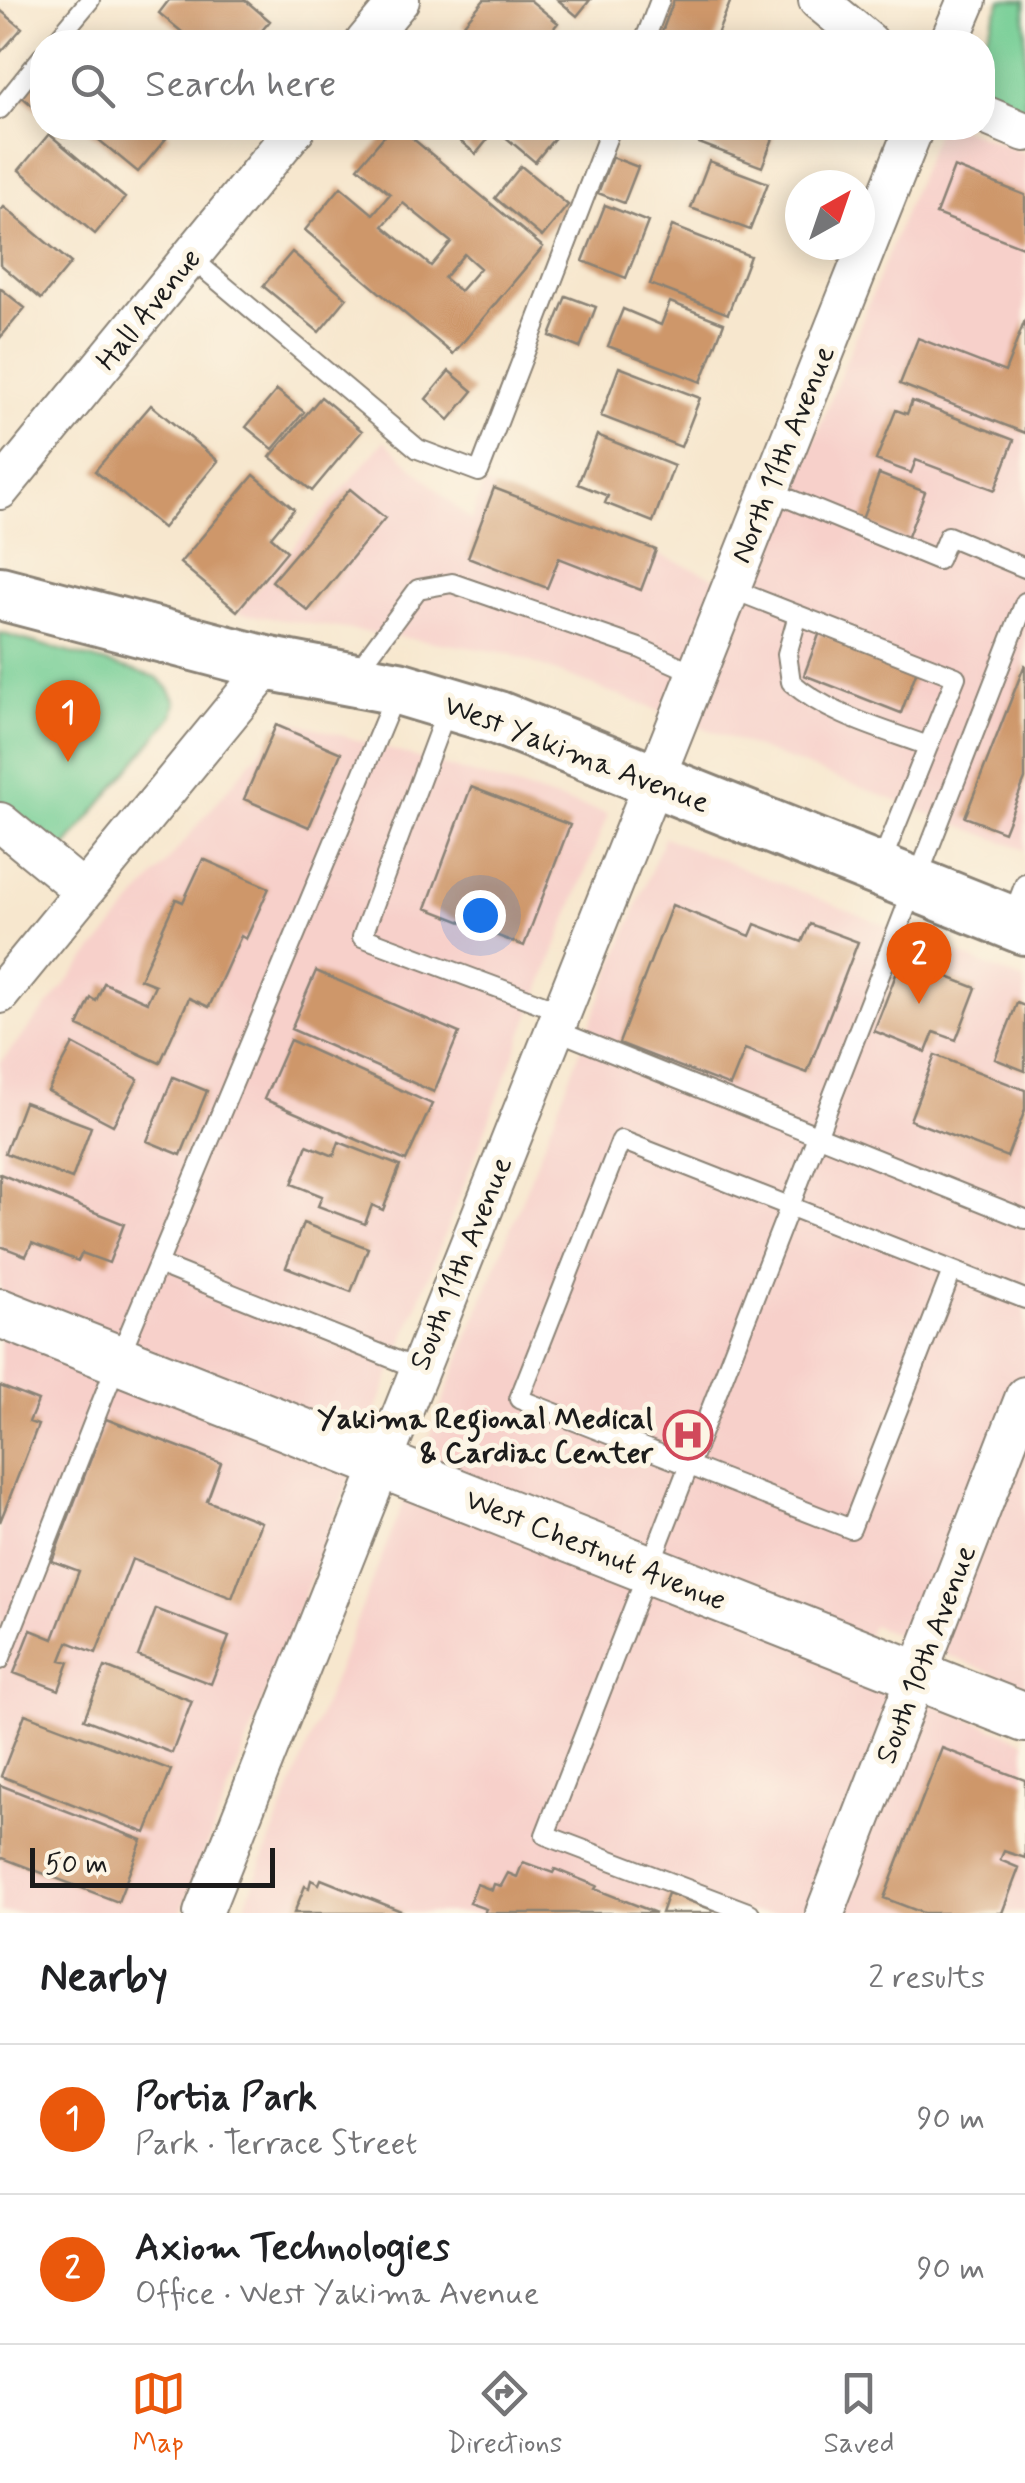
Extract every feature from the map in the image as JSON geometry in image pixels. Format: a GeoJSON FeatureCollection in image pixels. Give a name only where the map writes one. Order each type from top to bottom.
{"type":"FeatureCollection","features":[{"type":"Feature","properties":{"kind":"main road","name":"West Yakima Avenue"},"geometry":{"type":"LineString","coordinates":[[0,594],[270,664],[375,684],[498,718],[896,877],[1020,911]]}},
{"type":"Feature","properties":{"kind":"street"},"geometry":{"type":"LineString","coordinates":[[375,30],[400,0]]}},
{"type":"Feature","properties":{"kind":"street"},"geometry":{"type":"LineString","coordinates":[[818,0],[854,30]]}},
{"type":"Feature","properties":{"kind":"street"},"geometry":{"type":"LineString","coordinates":[[954,30],[966,0]]}},
{"type":"Feature","properties":{"kind":"street"},"geometry":{"type":"LineString","coordinates":[[995,119],[1025,132]]}},
{"type":"Feature","properties":{"kind":"street","name":"Hall Avenue"},"geometry":{"type":"LineString","coordinates":[[0,490],[286,140]]}},
{"type":"Feature","properties":{"kind":"street","name":"North 11th Avenue"},"geometry":{"type":"LineString","coordinates":[[651,781],[909,140]]}},
{"type":"Feature","properties":{"kind":"street"},"geometry":{"type":"LineString","coordinates":[[0,994],[270,664]]}},
{"type":"Feature","properties":{"kind":"street","name":"South 11th Avenue"},"geometry":{"type":"LineString","coordinates":[[203,1913],[651,781]]}},
{"type":"Feature","properties":{"kind":"street"},"geometry":{"type":"LineString","coordinates":[[0,822],[84,891]]}},
{"type":"Feature","properties":{"kind":"street","name":"West Chestnut Avenue"},"geometry":{"type":"LineString","coordinates":[[0,1312],[1025,1718]]}},
{"type":"Feature","properties":{"kind":"street","name":"South 10th Avenue"},"geometry":{"type":"LineString","coordinates":[[826,1913],[1025,1396]]}},
{"type":"Feature","properties":{"kind":"lane"},"geometry":{"type":"LineString","coordinates":[[65,30],[90,0]]}},
{"type":"Feature","properties":{"kind":"lane"},"geometry":{"type":"LineString","coordinates":[[649,30],[660,0]]}},
{"type":"Feature","properties":{"kind":"lane"},"geometry":{"type":"LineString","coordinates":[[0,109],[30,73]]}},
{"type":"Feature","properties":{"kind":"lane"},"geometry":{"type":"LineString","coordinates":[[190,257],[418,449],[479,472],[606,140]]}},
{"type":"Feature","properties":{"kind":"lane"},"geometry":{"type":"LineString","coordinates":[[768,490],[938,560],[948,536],[1025,568]]}},
{"type":"Feature","properties":{"kind":"lane"},"geometry":{"type":"LineString","coordinates":[[0,1660],[158,1264],[375,684],[418,589],[452,583],[639,648],[695,673]]}},
{"type":"Feature","properties":{"kind":"lane"},"geometry":{"type":"LineString","coordinates":[[729,588],[956,677],[928,746],[896,877],[816,1135],[545,1835],[750,1913]]}},
{"type":"Feature","properties":{"kind":"lane"},"geometry":{"type":"LineString","coordinates":[[896,877],[1025,602]]}},
{"type":"Feature","properties":{"kind":"lane"},"geometry":{"type":"LineString","coordinates":[[798,615],[787,654],[791,682],[806,696],[836,711],[928,746]]}},
{"type":"Feature","properties":{"kind":"lane"},"geometry":{"type":"LineString","coordinates":[[449,703],[362,937],[816,1135],[1025,1219]]}},
{"type":"Feature","properties":{"kind":"lane"},"geometry":{"type":"LineString","coordinates":[[952,1271],[851,1529],[520,1399],[620,1140],[1025,1299]]}},
{"type":"Feature","properties":{"kind":"lane"},"geometry":{"type":"LineString","coordinates":[[158,1264],[418,1369]]}},
{"type":"Feature","properties":{"kind":"shaded area"},"geometry":{"type":"Polygon","coordinates":[[[933,140],[991,140],[1025,153],[1025,850],[507,653],[237,613],[384,441],[471,521],[483,484],[754,593],[933,140]]]}},
{"type":"Feature","properties":{"kind":"shaded area"},"geometry":{"type":"Polygon","coordinates":[[[286,719],[608,814],[181,1913],[0,1913],[0,1063],[286,719]]]}},
{"type":"Feature","properties":{"kind":"shaded area","name":"Yakima Regional Medical & Cardiac Center"},"geometry":{"type":"Polygon","coordinates":[[[664,837],[1025,981],[1025,1686],[872,1625],[853,1672],[1025,1741],[1025,1913],[242,1913],[664,837]]]}},
{"type":"Feature","properties":{"kind":"green space"},"geometry":{"type":"Polygon","coordinates":[[[1001,0],[1025,0],[1025,119],[995,107],[995,30],[988,30],[1001,0]]]}},
{"type":"Feature","properties":{"kind":"green space"},"geometry":{"type":"Polygon","coordinates":[[[0,633],[157,677],[176,702],[173,716],[58,856],[0,808],[0,633]]]}},
{"type":"Feature","properties":{"kind":"building"},"geometry":{"type":"Polygon","coordinates":[[[169,0],[245,0],[270,21],[262,30],[180,30],[159,13],[169,0]]]}},
{"type":"Feature","properties":{"kind":"building"},"geometry":{"type":"Polygon","coordinates":[[[484,0],[530,0],[558,23],[552,30],[467,30],[462,26],[484,0]]]}},
{"type":"Feature","properties":{"kind":"building"},"geometry":{"type":"Polygon","coordinates":[[[558,0],[590,0],[577,16],[558,0]]]}},
{"type":"Feature","properties":{"kind":"building"},"geometry":{"type":"Polygon","coordinates":[[[674,0],[731,0],[719,30],[663,30],[674,0]]]}},
{"type":"Feature","properties":{"kind":"building"},"geometry":{"type":"Polygon","coordinates":[[[0,10],[22,28],[0,53],[0,10]]]}},
{"type":"Feature","properties":{"kind":"building"},"geometry":{"type":"Polygon","coordinates":[[[30,83],[30,104],[20,95],[30,83]]]}},
{"type":"Feature","properties":{"kind":"building"},"geometry":{"type":"Polygon","coordinates":[[[44,140],[56,140],[125,198],[95,234],[19,170],[44,140]]]}},
{"type":"Feature","properties":{"kind":"building"},"geometry":{"type":"Polygon","coordinates":[[[99,140],[165,140],[138,172],[99,140]]]}},
{"type":"Feature","properties":{"kind":"building"},"geometry":{"type":"Polygon","coordinates":[[[381,140],[414,140],[543,247],[453,354],[305,230],[341,187],[373,214],[390,194],[358,167],[381,140]],[[403,203],[383,226],[431,266],[451,242],[403,203]],[[464,254],[444,278],[460,291],[480,268],[464,254]]]}},
{"type":"Feature","properties":{"kind":"building"},"geometry":{"type":"Polygon","coordinates":[[[459,140],[487,140],[476,154],[459,140]]]}},
{"type":"Feature","properties":{"kind":"building"},"geometry":{"type":"Polygon","coordinates":[[[509,140],[553,140],[535,162],[509,140]]]}},
{"type":"Feature","properties":{"kind":"building"},"geometry":{"type":"Polygon","coordinates":[[[700,140],[772,140],[762,167],[699,143],[700,140]]]}},
{"type":"Feature","properties":{"kind":"building"},"geometry":{"type":"Polygon","coordinates":[[[612,157],[638,167],[624,203],[598,193],[612,157]]]}},
{"type":"Feature","properties":{"kind":"building"},"geometry":{"type":"Polygon","coordinates":[[[709,161],[768,183],[750,230],[691,208],[709,161]]]}},
{"type":"Feature","properties":{"kind":"building"},"geometry":{"type":"Polygon","coordinates":[[[521,166],[568,205],[542,237],[495,198],[521,166]]]}},
{"type":"Feature","properties":{"kind":"building"},"geometry":{"type":"Polygon","coordinates":[[[954,167],[1025,195],[1025,248],[936,214],[954,167]]]}},
{"type":"Feature","properties":{"kind":"building"},"geometry":{"type":"Polygon","coordinates":[[[605,205],[648,222],[626,278],[583,261],[605,205]]]}},
{"type":"Feature","properties":{"kind":"building"},"geometry":{"type":"Polygon","coordinates":[[[4,207],[71,263],[41,299],[0,264],[0,211],[4,207]]]}},
{"type":"Feature","properties":{"kind":"building"},"geometry":{"type":"Polygon","coordinates":[[[672,226],[750,256],[728,314],[650,284],[672,226]]]}},
{"type":"Feature","properties":{"kind":"building"},"geometry":{"type":"Polygon","coordinates":[[[292,252],[347,298],[319,332],[263,286],[292,252]]]}},
{"type":"Feature","properties":{"kind":"building"},"geometry":{"type":"Polygon","coordinates":[[[0,288],[25,308],[0,338],[0,288]]]}},
{"type":"Feature","properties":{"kind":"building"},"geometry":{"type":"Polygon","coordinates":[[[566,296],[596,307],[580,348],[550,336],[566,296]]]}},
{"type":"Feature","properties":{"kind":"building"},"geometry":{"type":"Polygon","coordinates":[[[670,302],[724,323],[701,382],[608,346],[623,309],[661,325],[670,302]]]}},
{"type":"Feature","properties":{"kind":"building"},"geometry":{"type":"Polygon","coordinates":[[[1025,320],[1025,433],[900,384],[918,338],[1005,372],[1025,320]]]}},
{"type":"Feature","properties":{"kind":"building"},"geometry":{"type":"Polygon","coordinates":[[[619,367],[700,398],[681,447],[601,416],[619,367]]]}},
{"type":"Feature","properties":{"kind":"building"},"geometry":{"type":"Polygon","coordinates":[[[449,371],[473,391],[449,420],[426,399],[449,371]]]}},
{"type":"Feature","properties":{"kind":"building"},"geometry":{"type":"Polygon","coordinates":[[[277,390],[304,412],[273,449],[246,427],[277,390]]]}},
{"type":"Feature","properties":{"kind":"building"},"geometry":{"type":"Polygon","coordinates":[[[321,397],[362,431],[312,491],[270,457],[321,397]]]}},
{"type":"Feature","properties":{"kind":"building"},"geometry":{"type":"Polygon","coordinates":[[[912,401],[1014,440],[995,490],[916,460],[911,473],[876,460],[896,410],[907,414],[912,401]]]}},
{"type":"Feature","properties":{"kind":"building"},"geometry":{"type":"Polygon","coordinates":[[[151,405],[218,461],[163,528],[95,471],[151,405]]]}},
{"type":"Feature","properties":{"kind":"building"},"geometry":{"type":"Polygon","coordinates":[[[597,435],[674,466],[653,522],[605,503],[608,496],[578,484],[597,435]]]}},
{"type":"Feature","properties":{"kind":"building"},"geometry":{"type":"Polygon","coordinates":[[[879,474],[925,492],[907,539],[861,522],[879,474]]]}},
{"type":"Feature","properties":{"kind":"building"},"geometry":{"type":"Polygon","coordinates":[[[254,475],[294,509],[271,537],[287,551],[237,611],[180,563],[254,475]]]}},
{"type":"Feature","properties":{"kind":"building"},"geometry":{"type":"Polygon","coordinates":[[[494,488],[656,550],[641,590],[559,558],[547,588],[468,557],[494,488]]]}},
{"type":"Feature","properties":{"kind":"building"},"geometry":{"type":"Polygon","coordinates":[[[350,489],[385,518],[308,611],[272,581],[350,489]]]}},
{"type":"Feature","properties":{"kind":"building"},"geometry":{"type":"Polygon","coordinates":[[[820,632],[917,670],[901,713],[804,675],[820,632]]]}},
{"type":"Feature","properties":{"kind":"building"},"geometry":{"type":"Polygon","coordinates":[[[1025,664],[1025,779],[1004,832],[965,817],[1025,664]]]}},
{"type":"Feature","properties":{"kind":"building"},"geometry":{"type":"Polygon","coordinates":[[[276,725],[341,753],[309,827],[244,799],[276,725]]]}},
{"type":"Feature","properties":{"kind":"building"},"geometry":{"type":"Polygon","coordinates":[[[471,787],[570,825],[524,946],[426,908],[471,787]]]}},
{"type":"Feature","properties":{"kind":"building"},"geometry":{"type":"Polygon","coordinates":[[[203,859],[269,888],[246,939],[241,936],[209,1007],[189,998],[160,1063],[78,1026],[91,998],[96,1001],[104,983],[147,1002],[155,985],[140,979],[176,899],[183,902],[203,859]]]}},
{"type":"Feature","properties":{"kind":"building"},"geometry":{"type":"Polygon","coordinates":[[[672,905],[750,936],[755,924],[802,942],[810,924],[858,942],[807,1073],[745,1049],[730,1086],[619,1043],[672,905]]]}},
{"type":"Feature","properties":{"kind":"building"},"geometry":{"type":"Polygon","coordinates":[[[902,959],[976,988],[956,1040],[934,1032],[926,1052],[874,1031],[902,959]]]}},
{"type":"Feature","properties":{"kind":"building"},"geometry":{"type":"Polygon","coordinates":[[[316,971],[459,1033],[434,1092],[291,1029],[316,971]]]}},
{"type":"Feature","properties":{"kind":"building"},"geometry":{"type":"Polygon","coordinates":[[[1017,1003],[1025,1006],[1025,1071],[995,1059],[1017,1003]]]}},
{"type":"Feature","properties":{"kind":"building"},"geometry":{"type":"Polygon","coordinates":[[[290,1040],[432,1104],[406,1161],[264,1099],[290,1040]]]}},
{"type":"Feature","properties":{"kind":"building"},"geometry":{"type":"Polygon","coordinates":[[[73,1044],[138,1079],[113,1125],[48,1091],[73,1044]]]}},
{"type":"Feature","properties":{"kind":"building"},"geometry":{"type":"Polygon","coordinates":[[[935,1055],[1025,1090],[1025,1110],[1007,1157],[910,1120],[935,1055]]]}},
{"type":"Feature","properties":{"kind":"building"},"geometry":{"type":"Polygon","coordinates":[[[173,1077],[207,1091],[181,1155],[147,1141],[173,1077]]]}},
{"type":"Feature","properties":{"kind":"building"},"geometry":{"type":"Polygon","coordinates":[[[24,1102],[91,1127],[72,1179],[5,1153],[24,1102]]]}},
{"type":"Feature","properties":{"kind":"building"},"geometry":{"type":"Polygon","coordinates":[[[339,1142],[400,1166],[383,1210],[372,1205],[365,1224],[318,1206],[322,1196],[292,1184],[307,1145],[334,1156],[339,1142]]]}},
{"type":"Feature","properties":{"kind":"building"},"geometry":{"type":"Polygon","coordinates":[[[0,1174],[124,1224],[109,1263],[82,1253],[78,1261],[32,1243],[26,1256],[0,1246],[0,1174]]]}},
{"type":"Feature","properties":{"kind":"building"},"geometry":{"type":"Polygon","coordinates":[[[303,1223],[368,1248],[351,1292],[286,1267],[303,1223]]]}},
{"type":"Feature","properties":{"kind":"building"},"geometry":{"type":"Polygon","coordinates":[[[0,1386],[38,1401],[29,1422],[38,1425],[0,1522],[0,1386]]]}},
{"type":"Feature","properties":{"kind":"building"},"geometry":{"type":"Polygon","coordinates":[[[106,1419],[221,1463],[207,1501],[261,1522],[232,1598],[132,1559],[96,1653],[68,1642],[61,1660],[69,1662],[59,1690],[14,1673],[31,1630],[53,1639],[79,1571],[52,1561],[106,1419]]]}},
{"type":"Feature","properties":{"kind":"building"},"geometry":{"type":"Polygon","coordinates":[[[156,1609],[229,1637],[211,1684],[138,1656],[156,1609]]]}},
{"type":"Feature","properties":{"kind":"building"},"geometry":{"type":"Polygon","coordinates":[[[105,1667],[192,1701],[172,1753],[84,1719],[105,1667]]]}},
{"type":"Feature","properties":{"kind":"building"},"geometry":{"type":"Polygon","coordinates":[[[25,1714],[171,1770],[146,1833],[1,1776],[25,1714]]]}},
{"type":"Feature","properties":{"kind":"building"},"geometry":{"type":"Polygon","coordinates":[[[942,1748],[1025,1780],[1025,1858],[1004,1851],[1000,1860],[1019,1868],[1002,1913],[923,1913],[884,1898],[942,1748]]]}},
{"type":"Feature","properties":{"kind":"building"},"geometry":{"type":"Polygon","coordinates":[[[0,1785],[142,1840],[118,1902],[0,1857],[0,1785]]]}},
{"type":"Feature","properties":{"kind":"building"},"geometry":{"type":"Polygon","coordinates":[[[523,1862],[553,1873],[555,1869],[656,1913],[484,1913],[486,1909],[469,1903],[477,1884],[492,1890],[494,1884],[501,1886],[508,1873],[517,1877],[523,1862]]]}},
{"type":"Feature","properties":{"kind":"building"},"geometry":{"type":"Polygon","coordinates":[[[321,1879],[406,1913],[294,1913],[305,1886],[309,1888],[311,1880],[319,1884],[321,1879]]]}},
{"type":"Feature","properties":{"kind":"building"},"geometry":{"type":"Polygon","coordinates":[[[668,1893],[713,1910],[661,1913],[668,1893]]]}},
{"type":"Feature","properties":{"kind":"place","name":"Portia Park"},"geometry":{"type":"Point","coordinates":[68,762]}},
{"type":"Feature","properties":{"kind":"place","name":"Axiom Technologies"},"geometry":{"type":"Point","coordinates":[919,1004]}},
{"type":"Feature","properties":{"kind":"place","name":"Yakima Regional Medical & Cardiac Center"},"geometry":{"type":"Point","coordinates":[688,1435]}}]}
